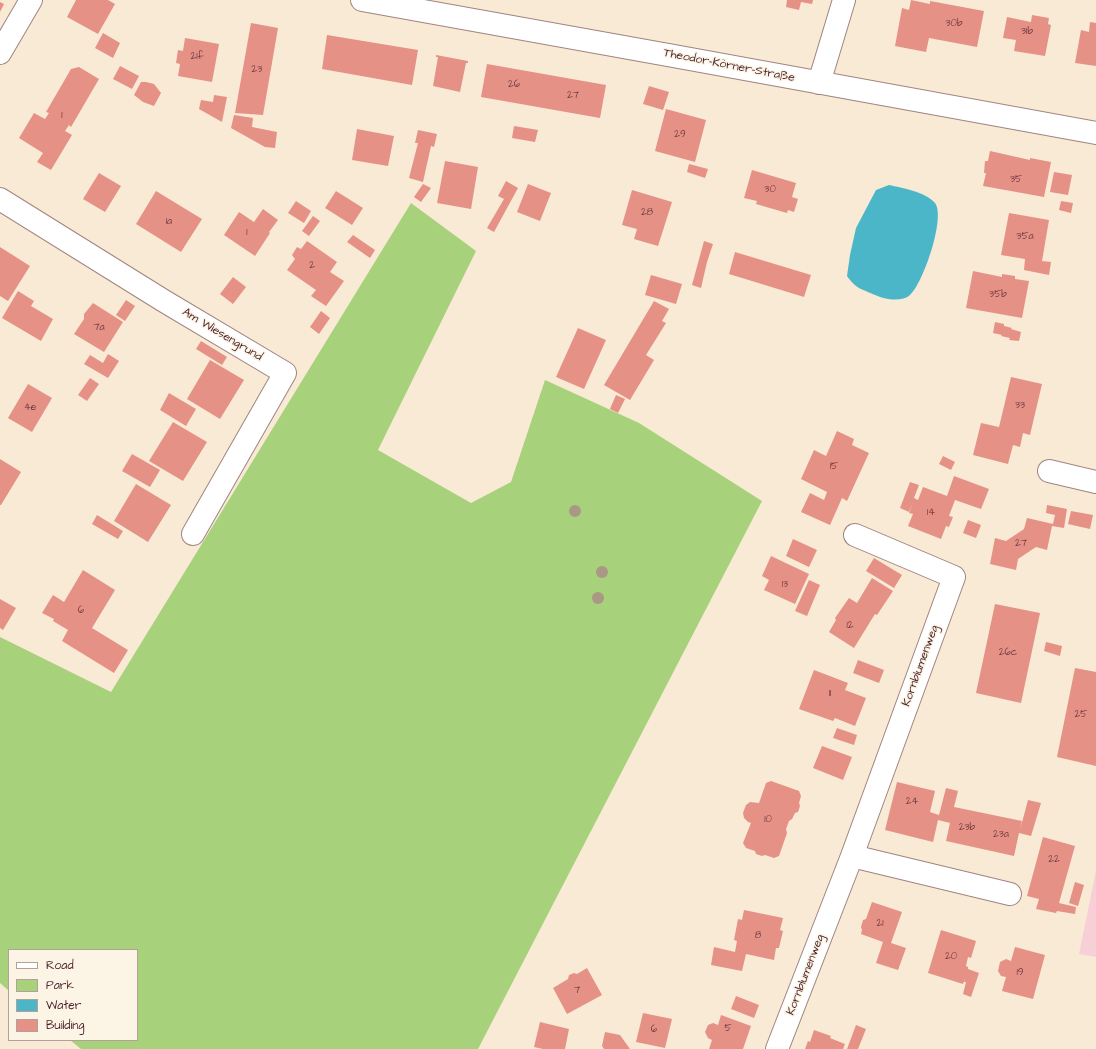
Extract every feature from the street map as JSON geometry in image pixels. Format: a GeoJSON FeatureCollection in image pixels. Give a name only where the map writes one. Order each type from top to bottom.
{"type":"FeatureCollection","features":[{"type":"Feature","properties":{"kind":"street"},"geometry":{"type":"LineString","coordinates":[[0,53],[31,0]]}},
{"type":"Feature","properties":{"kind":"street","name":"Theodor-Körner-Straße"},"geometry":{"type":"LineString","coordinates":[[362,0],[651,51],[1096,134]]}},
{"type":"Feature","properties":{"kind":"street"},"geometry":{"type":"LineString","coordinates":[[820,83],[844,0]]}},
{"type":"Feature","properties":{"kind":"street","name":"Am Wiesengrund"},"geometry":{"type":"LineString","coordinates":[[0,199],[157,296],[285,372],[193,534]]}},
{"type":"Feature","properties":{"kind":"street"},"geometry":{"type":"LineString","coordinates":[[1049,471],[1096,482]]}},
{"type":"Feature","properties":{"kind":"street","name":"Kornblumenweg"},"geometry":{"type":"LineString","coordinates":[[777,1049],[852,856],[954,577],[855,535]]}},
{"type":"Feature","properties":{"kind":"street"},"geometry":{"type":"LineString","coordinates":[[852,856],[1010,894]]}},
{"type":"Feature","properties":{"kind":"shaded area"},"geometry":{"type":"Polygon","coordinates":[[[1096,871],[1096,957],[1079,954],[1096,871]]]}},
{"type":"Feature","properties":{"kind":"green space"},"geometry":{"type":"Polygon","coordinates":[[[411,203],[476,251],[378,450],[471,503],[511,482],[545,380],[639,423],[762,501],[478,1049],[81,1049],[71,1041],[138,1041],[138,949],[8,949],[8,990],[0,983],[0,637],[111,692],[411,203]]]}},
{"type":"Feature","properties":{"kind":"water"},"geometry":{"type":"Polygon","coordinates":[[[889,185],[914,191],[926,196],[935,203],[938,211],[938,222],[927,265],[910,295],[897,300],[883,298],[863,290],[853,284],[847,276],[856,228],[876,190],[889,185]]]}},
{"type":"Feature","properties":{"kind":"building"},"geometry":{"type":"Polygon","coordinates":[[[76,0],[108,0],[115,4],[98,34],[67,17],[76,0]]]}},
{"type":"Feature","properties":{"kind":"building"},"geometry":{"type":"Polygon","coordinates":[[[787,0],[813,0],[812,4],[801,2],[799,10],[786,7],[787,0]]]}},
{"type":"Feature","properties":{"kind":"building"},"geometry":{"type":"Polygon","coordinates":[[[911,0],[930,4],[930,1],[984,11],[977,47],[929,38],[926,52],[895,46],[902,8],[909,10],[911,0]]]}},
{"type":"Feature","properties":{"kind":"building"},"geometry":{"type":"Polygon","coordinates":[[[0,2],[4,4],[0,12],[0,2]]]}},
{"type":"Feature","properties":{"kind":"building"},"geometry":{"type":"Polygon","coordinates":[[[1032,15],[1049,18],[1048,24],[1051,25],[1045,56],[1014,51],[1016,40],[1003,38],[1007,17],[1031,22],[1032,15]]]}},
{"type":"Feature","properties":{"kind":"building"},"geometry":{"type":"Polygon","coordinates":[[[1090,22],[1096,23],[1096,66],[1075,63],[1081,30],[1089,32],[1090,22]]]}},
{"type":"Feature","properties":{"kind":"building"},"geometry":{"type":"Polygon","coordinates":[[[251,23],[278,28],[263,115],[235,113],[251,23]]]}},
{"type":"Feature","properties":{"kind":"building"},"geometry":{"type":"Polygon","coordinates":[[[103,33],[120,43],[113,58],[95,48],[103,33]]]}},
{"type":"Feature","properties":{"kind":"building"},"geometry":{"type":"Polygon","coordinates":[[[327,35],[418,50],[412,85],[322,69],[327,35]]]}},
{"type":"Feature","properties":{"kind":"building"},"geometry":{"type":"Polygon","coordinates":[[[185,38],[219,44],[212,82],[178,76],[180,64],[176,63],[178,50],[183,51],[185,38]]]}},
{"type":"Feature","properties":{"kind":"building"},"geometry":{"type":"Polygon","coordinates":[[[436,55],[468,61],[468,63],[466,63],[460,92],[433,86],[438,57],[436,57],[436,55]]]}},
{"type":"Feature","properties":{"kind":"building"},"geometry":{"type":"Polygon","coordinates":[[[487,64],[606,85],[600,118],[481,97],[487,64]]]}},
{"type":"Feature","properties":{"kind":"building"},"geometry":{"type":"Polygon","coordinates":[[[120,66],[139,76],[132,89],[113,79],[120,66]]]}},
{"type":"Feature","properties":{"kind":"building"},"geometry":{"type":"Polygon","coordinates":[[[79,67],[99,79],[71,127],[69,125],[65,131],[72,135],[51,170],[37,162],[43,153],[19,138],[34,113],[45,119],[49,113],[46,112],[71,69],[79,67]]]}},
{"type":"Feature","properties":{"kind":"building"},"geometry":{"type":"Polygon","coordinates":[[[141,82],[154,84],[161,93],[154,106],[143,102],[134,95],[141,82]]]}},
{"type":"Feature","properties":{"kind":"building"},"geometry":{"type":"Polygon","coordinates":[[[649,86],[669,92],[663,110],[643,104],[649,86]]]}},
{"type":"Feature","properties":{"kind":"building"},"geometry":{"type":"Polygon","coordinates":[[[214,95],[227,97],[222,122],[199,109],[201,100],[213,102],[214,95]]]}},
{"type":"Feature","properties":{"kind":"building"},"geometry":{"type":"Polygon","coordinates":[[[666,109],[706,120],[695,162],[655,151],[666,109]]]}},
{"type":"Feature","properties":{"kind":"building"},"geometry":{"type":"Polygon","coordinates":[[[234,115],[253,118],[252,127],[277,132],[275,148],[265,147],[231,128],[234,115]]]}},
{"type":"Feature","properties":{"kind":"building"},"geometry":{"type":"Polygon","coordinates":[[[514,126],[538,130],[535,142],[512,138],[514,126]]]}},
{"type":"Feature","properties":{"kind":"building"},"geometry":{"type":"Polygon","coordinates":[[[357,129],[394,136],[388,166],[352,160],[357,129]]]}},
{"type":"Feature","properties":{"kind":"building"},"geometry":{"type":"Polygon","coordinates":[[[418,130],[437,134],[434,147],[431,146],[423,182],[409,178],[418,143],[415,143],[418,130]]]}},
{"type":"Feature","properties":{"kind":"building"},"geometry":{"type":"Polygon","coordinates":[[[990,151],[1030,160],[1030,158],[1051,162],[1044,197],[983,186],[986,173],[984,173],[985,161],[988,161],[990,151]]]}},
{"type":"Feature","properties":{"kind":"building"},"geometry":{"type":"Polygon","coordinates":[[[445,161],[478,167],[471,209],[437,203],[445,161]]]}},
{"type":"Feature","properties":{"kind":"building"},"geometry":{"type":"Polygon","coordinates":[[[689,164],[708,169],[705,178],[687,172],[689,164]]]}},
{"type":"Feature","properties":{"kind":"building"},"geometry":{"type":"Polygon","coordinates":[[[752,170],[796,183],[792,197],[798,199],[794,212],[788,210],[787,213],[756,204],[757,201],[744,198],[752,170]]]}},
{"type":"Feature","properties":{"kind":"building"},"geometry":{"type":"Polygon","coordinates":[[[1054,172],[1072,175],[1068,195],[1050,192],[1054,172]]]}},
{"type":"Feature","properties":{"kind":"building"},"geometry":{"type":"Polygon","coordinates":[[[99,173],[121,186],[105,212],[83,199],[99,173]]]}},
{"type":"Feature","properties":{"kind":"building"},"geometry":{"type":"Polygon","coordinates":[[[506,181],[518,188],[494,232],[487,228],[504,199],[498,196],[506,181]]]}},
{"type":"Feature","properties":{"kind":"building"},"geometry":{"type":"Polygon","coordinates":[[[423,184],[431,188],[421,202],[414,197],[423,184]]]}},
{"type":"Feature","properties":{"kind":"building"},"geometry":{"type":"Polygon","coordinates":[[[528,184],[551,193],[540,221],[517,212],[528,184]]]}},
{"type":"Feature","properties":{"kind":"building"},"geometry":{"type":"Polygon","coordinates":[[[632,190],[672,202],[658,246],[634,239],[637,229],[622,225],[632,190]]]}},
{"type":"Feature","properties":{"kind":"building"},"geometry":{"type":"Polygon","coordinates":[[[156,191],[202,219],[181,252],[136,224],[156,191]]]}},
{"type":"Feature","properties":{"kind":"building"},"geometry":{"type":"Polygon","coordinates":[[[336,191],[363,208],[352,225],[325,208],[336,191]]]}},
{"type":"Feature","properties":{"kind":"building"},"geometry":{"type":"Polygon","coordinates":[[[296,201],[311,211],[304,223],[288,213],[296,201]]]}},
{"type":"Feature","properties":{"kind":"building"},"geometry":{"type":"Polygon","coordinates":[[[1061,201],[1073,203],[1071,213],[1059,210],[1061,201]]]}},
{"type":"Feature","properties":{"kind":"building"},"geometry":{"type":"Polygon","coordinates":[[[263,209],[278,220],[255,256],[224,235],[239,212],[254,222],[263,209]]]}},
{"type":"Feature","properties":{"kind":"building"},"geometry":{"type":"Polygon","coordinates":[[[1009,213],[1049,220],[1042,261],[1051,262],[1049,275],[1024,270],[1025,259],[1001,255],[1009,213]]]}},
{"type":"Feature","properties":{"kind":"building"},"geometry":{"type":"Polygon","coordinates":[[[313,216],[320,221],[309,236],[302,231],[313,216]]]}},
{"type":"Feature","properties":{"kind":"building"},"geometry":{"type":"Polygon","coordinates":[[[353,235],[375,250],[370,258],[347,242],[353,235]]]}},
{"type":"Feature","properties":{"kind":"building"},"geometry":{"type":"Polygon","coordinates":[[[307,241],[337,262],[330,272],[344,281],[326,306],[311,296],[316,290],[287,270],[295,259],[292,255],[297,247],[301,249],[307,241]]]}},
{"type":"Feature","properties":{"kind":"building"},"geometry":{"type":"Polygon","coordinates":[[[704,241],[713,244],[701,288],[692,285],[704,241]]]}},
{"type":"Feature","properties":{"kind":"building"},"geometry":{"type":"Polygon","coordinates":[[[0,247],[30,266],[8,301],[0,296],[0,247]]]}},
{"type":"Feature","properties":{"kind":"building"},"geometry":{"type":"Polygon","coordinates":[[[735,252],[811,275],[804,297],[729,274],[735,252]]]}},
{"type":"Feature","properties":{"kind":"building"},"geometry":{"type":"Polygon","coordinates":[[[973,271],[1002,277],[1002,274],[1015,276],[1015,279],[1029,281],[1022,318],[966,308],[973,271]]]}},
{"type":"Feature","properties":{"kind":"building"},"geometry":{"type":"Polygon","coordinates":[[[651,275],[682,284],[676,304],[645,295],[651,275]]]}},
{"type":"Feature","properties":{"kind":"building"},"geometry":{"type":"Polygon","coordinates":[[[233,277],[246,287],[233,304],[220,294],[233,277]]]}},
{"type":"Feature","properties":{"kind":"building"},"geometry":{"type":"Polygon","coordinates":[[[18,291],[34,301],[31,306],[53,319],[41,341],[2,318],[18,291]]]}},
{"type":"Feature","properties":{"kind":"building"},"geometry":{"type":"Polygon","coordinates":[[[126,300],[135,306],[125,321],[116,315],[126,300]]]}},
{"type":"Feature","properties":{"kind":"building"},"geometry":{"type":"Polygon","coordinates":[[[654,301],[669,309],[662,321],[666,323],[646,355],[654,360],[630,400],[604,385],[654,301]]]}},
{"type":"Feature","properties":{"kind":"building"},"geometry":{"type":"Polygon","coordinates":[[[93,303],[123,322],[104,352],[74,334],[84,319],[84,314],[93,303]]]}},
{"type":"Feature","properties":{"kind":"building"},"geometry":{"type":"Polygon","coordinates":[[[321,311],[330,318],[319,334],[310,327],[321,311]]]}},
{"type":"Feature","properties":{"kind":"building"},"geometry":{"type":"Polygon","coordinates":[[[995,322],[1004,324],[1004,326],[1021,332],[1019,341],[1009,340],[1010,338],[993,333],[995,322]]]}},
{"type":"Feature","properties":{"kind":"building"},"geometry":{"type":"Polygon","coordinates":[[[578,328],[606,340],[584,389],[556,377],[578,328]]]}},
{"type":"Feature","properties":{"kind":"building"},"geometry":{"type":"Polygon","coordinates":[[[201,341],[227,357],[222,365],[196,349],[201,341]]]}},
{"type":"Feature","properties":{"kind":"building"},"geometry":{"type":"Polygon","coordinates":[[[108,354],[119,361],[108,378],[84,364],[90,355],[103,363],[108,354]]]}},
{"type":"Feature","properties":{"kind":"building"},"geometry":{"type":"Polygon","coordinates":[[[210,360],[244,380],[220,419],[187,399],[210,360]]]}},
{"type":"Feature","properties":{"kind":"building"},"geometry":{"type":"Polygon","coordinates":[[[1011,377],[1042,384],[1030,435],[1023,433],[1020,447],[1013,445],[1008,464],[973,455],[981,423],[999,427],[1011,377]]]}},
{"type":"Feature","properties":{"kind":"building"},"geometry":{"type":"Polygon","coordinates":[[[90,378],[99,384],[87,401],[78,395],[90,378]]]}},
{"type":"Feature","properties":{"kind":"building"},"geometry":{"type":"Polygon","coordinates":[[[28,384],[52,398],[32,432],[8,418],[28,384]]]}},
{"type":"Feature","properties":{"kind":"building"},"geometry":{"type":"Polygon","coordinates":[[[169,393],[196,409],[186,426],[160,410],[169,393]]]}},
{"type":"Feature","properties":{"kind":"building"},"geometry":{"type":"Polygon","coordinates":[[[616,395],[625,399],[618,413],[610,409],[616,395]]]}},
{"type":"Feature","properties":{"kind":"building"},"geometry":{"type":"Polygon","coordinates":[[[173,422],[207,442],[183,481],[149,461],[173,422]]]}},
{"type":"Feature","properties":{"kind":"building"},"geometry":{"type":"Polygon","coordinates":[[[837,431],[854,439],[852,445],[869,453],[847,501],[842,498],[830,525],[801,512],[810,493],[824,500],[827,492],[801,479],[814,450],[826,456],[837,431]]]}},
{"type":"Feature","properties":{"kind":"building"},"geometry":{"type":"Polygon","coordinates":[[[132,454],[160,470],[150,487],[122,471],[132,454]]]}},
{"type":"Feature","properties":{"kind":"building"},"geometry":{"type":"Polygon","coordinates":[[[943,456],[955,462],[951,470],[939,464],[943,456]]]}},
{"type":"Feature","properties":{"kind":"building"},"geometry":{"type":"Polygon","coordinates":[[[0,459],[21,472],[1,505],[0,505],[0,459]]]}},
{"type":"Feature","properties":{"kind":"building"},"geometry":{"type":"Polygon","coordinates":[[[954,476],[989,489],[981,509],[955,500],[949,516],[953,517],[949,527],[946,526],[941,539],[908,526],[913,514],[909,513],[913,502],[909,512],[900,508],[910,482],[919,485],[914,498],[918,500],[923,487],[947,496],[954,476]]]}},
{"type":"Feature","properties":{"kind":"building"},"geometry":{"type":"Polygon","coordinates":[[[136,484],[171,505],[148,542],[114,521],[136,484]]]}},
{"type":"Feature","properties":{"kind":"building"},"geometry":{"type":"Polygon","coordinates":[[[1047,505],[1067,509],[1064,528],[1052,526],[1047,550],[1036,547],[1018,559],[1016,570],[990,564],[995,538],[1006,541],[1024,529],[1027,518],[1053,524],[1055,515],[1046,513],[1047,505]]]}},
{"type":"Feature","properties":{"kind":"building"},"geometry":{"type":"Polygon","coordinates":[[[1071,511],[1093,515],[1090,529],[1068,524],[1071,511]]]}},
{"type":"Feature","properties":{"kind":"building"},"geometry":{"type":"Polygon","coordinates":[[[97,515],[123,531],[118,539],[92,524],[97,515]]]}},
{"type":"Feature","properties":{"kind":"building"},"geometry":{"type":"Polygon","coordinates":[[[968,520],[981,525],[976,538],[963,533],[968,520]]]}},
{"type":"Feature","properties":{"kind":"building"},"geometry":{"type":"Polygon","coordinates":[[[793,539],[817,550],[809,567],[786,556],[793,539]]]}},
{"type":"Feature","properties":{"kind":"building"},"geometry":{"type":"Polygon","coordinates":[[[771,556],[809,574],[795,604],[764,590],[769,580],[762,576],[771,556]]]}},
{"type":"Feature","properties":{"kind":"building"},"geometry":{"type":"Polygon","coordinates":[[[874,558],[902,575],[894,588],[866,571],[874,558]]]}},
{"type":"Feature","properties":{"kind":"building"},"geometry":{"type":"Polygon","coordinates":[[[83,570],[115,590],[92,628],[128,650],[114,673],[62,641],[68,630],[53,621],[54,619],[42,613],[53,595],[64,602],[83,570]]]}},
{"type":"Feature","properties":{"kind":"building"},"geometry":{"type":"Polygon","coordinates":[[[872,578],[893,591],[877,615],[875,614],[854,648],[829,632],[836,620],[835,618],[849,598],[857,603],[872,578]]]}},
{"type":"Feature","properties":{"kind":"building"},"geometry":{"type":"Polygon","coordinates":[[[809,580],[820,585],[807,616],[795,611],[809,580]]]}},
{"type":"Feature","properties":{"kind":"building"},"geometry":{"type":"Polygon","coordinates":[[[0,599],[16,608],[3,630],[0,628],[0,599]]]}},
{"type":"Feature","properties":{"kind":"building"},"geometry":{"type":"Polygon","coordinates":[[[995,604],[1040,613],[1021,703],[976,693],[995,604]]]}},
{"type":"Feature","properties":{"kind":"building"},"geometry":{"type":"Polygon","coordinates":[[[1046,642],[1062,646],[1060,656],[1044,651],[1046,642]]]}},
{"type":"Feature","properties":{"kind":"building"},"geometry":{"type":"Polygon","coordinates":[[[858,660],[884,670],[879,683],[853,673],[858,660]]]}},
{"type":"Feature","properties":{"kind":"building"},"geometry":{"type":"Polygon","coordinates":[[[1075,668],[1096,672],[1096,766],[1057,757],[1075,668]]]}},
{"type":"Feature","properties":{"kind":"building"},"geometry":{"type":"Polygon","coordinates":[[[814,670],[848,683],[845,690],[866,698],[855,726],[835,718],[833,721],[799,709],[814,670]]]}},
{"type":"Feature","properties":{"kind":"building"},"geometry":{"type":"Polygon","coordinates":[[[837,728],[857,735],[854,745],[833,738],[837,728]]]}},
{"type":"Feature","properties":{"kind":"building"},"geometry":{"type":"Polygon","coordinates":[[[822,746],[852,757],[843,780],[813,768],[822,746]]]}},
{"type":"Feature","properties":{"kind":"building"},"geometry":{"type":"Polygon","coordinates":[[[771,781],[799,791],[801,796],[798,812],[795,813],[789,821],[786,829],[787,833],[779,856],[774,858],[756,854],[755,851],[746,848],[743,843],[751,823],[744,818],[743,813],[746,805],[750,802],[759,803],[766,783],[771,781]]]}},
{"type":"Feature","properties":{"kind":"building"},"geometry":{"type":"Polygon","coordinates":[[[897,782],[935,791],[930,812],[939,815],[946,788],[958,791],[954,807],[1022,821],[1020,830],[1028,800],[1041,803],[1031,836],[1019,833],[1014,856],[946,841],[950,823],[938,820],[933,842],[885,830],[897,782]]]}},
{"type":"Feature","properties":{"kind":"building"},"geometry":{"type":"Polygon","coordinates":[[[1043,837],[1075,846],[1059,903],[1076,907],[1075,914],[1057,911],[1056,913],[1036,909],[1039,899],[1027,896],[1043,837]]]}},
{"type":"Feature","properties":{"kind":"building"},"geometry":{"type":"Polygon","coordinates":[[[1075,882],[1084,885],[1078,906],[1069,903],[1075,882]]]}},
{"type":"Feature","properties":{"kind":"building"},"geometry":{"type":"Polygon","coordinates":[[[872,902],[902,912],[891,943],[906,948],[898,970],[876,963],[883,942],[861,934],[863,920],[866,919],[872,902]]]}},
{"type":"Feature","properties":{"kind":"building"},"geometry":{"type":"Polygon","coordinates":[[[744,910],[783,918],[780,930],[783,931],[779,948],[776,948],[774,960],[746,954],[742,971],[711,965],[714,947],[735,952],[737,941],[734,940],[738,919],[742,920],[744,910]]]}},
{"type":"Feature","properties":{"kind":"building"},"geometry":{"type":"Polygon","coordinates":[[[941,930],[976,941],[971,958],[968,957],[966,966],[968,969],[979,973],[971,997],[963,994],[966,982],[964,982],[965,978],[963,984],[928,973],[941,930]]]}},
{"type":"Feature","properties":{"kind":"building"},"geometry":{"type":"Polygon","coordinates":[[[1015,947],[1045,955],[1033,999],[1002,991],[1006,977],[1001,976],[998,971],[1000,962],[1006,959],[1011,961],[1015,947]]]}},
{"type":"Feature","properties":{"kind":"building"},"geometry":{"type":"Polygon","coordinates":[[[587,968],[602,995],[567,1014],[553,988],[568,979],[569,975],[574,973],[577,974],[587,968]]]}},
{"type":"Feature","properties":{"kind":"building"},"geometry":{"type":"Polygon","coordinates":[[[736,996],[759,1005],[754,1018],[731,1009],[736,996]]]}},
{"type":"Feature","properties":{"kind":"building"},"geometry":{"type":"Polygon","coordinates":[[[643,1013],[672,1019],[665,1048],[636,1042],[643,1013]]]}},
{"type":"Feature","properties":{"kind":"building"},"geometry":{"type":"Polygon","coordinates":[[[721,1015],[751,1026],[743,1049],[709,1049],[712,1040],[708,1038],[705,1032],[708,1025],[713,1023],[718,1025],[721,1015]]]}},
{"type":"Feature","properties":{"kind":"building"},"geometry":{"type":"Polygon","coordinates":[[[540,1022],[569,1029],[565,1049],[543,1049],[534,1047],[540,1022]]]}},
{"type":"Feature","properties":{"kind":"building"},"geometry":{"type":"Polygon","coordinates":[[[856,1025],[866,1029],[858,1049],[847,1049],[856,1025]]]}},
{"type":"Feature","properties":{"kind":"building"},"geometry":{"type":"Polygon","coordinates":[[[814,1030],[831,1036],[830,1038],[845,1044],[843,1049],[805,1049],[808,1041],[810,1042],[814,1030]]]}},
{"type":"Feature","properties":{"kind":"building"},"geometry":{"type":"Polygon","coordinates":[[[605,1032],[620,1035],[630,1049],[604,1049],[602,1046],[605,1032]]]}}]}
